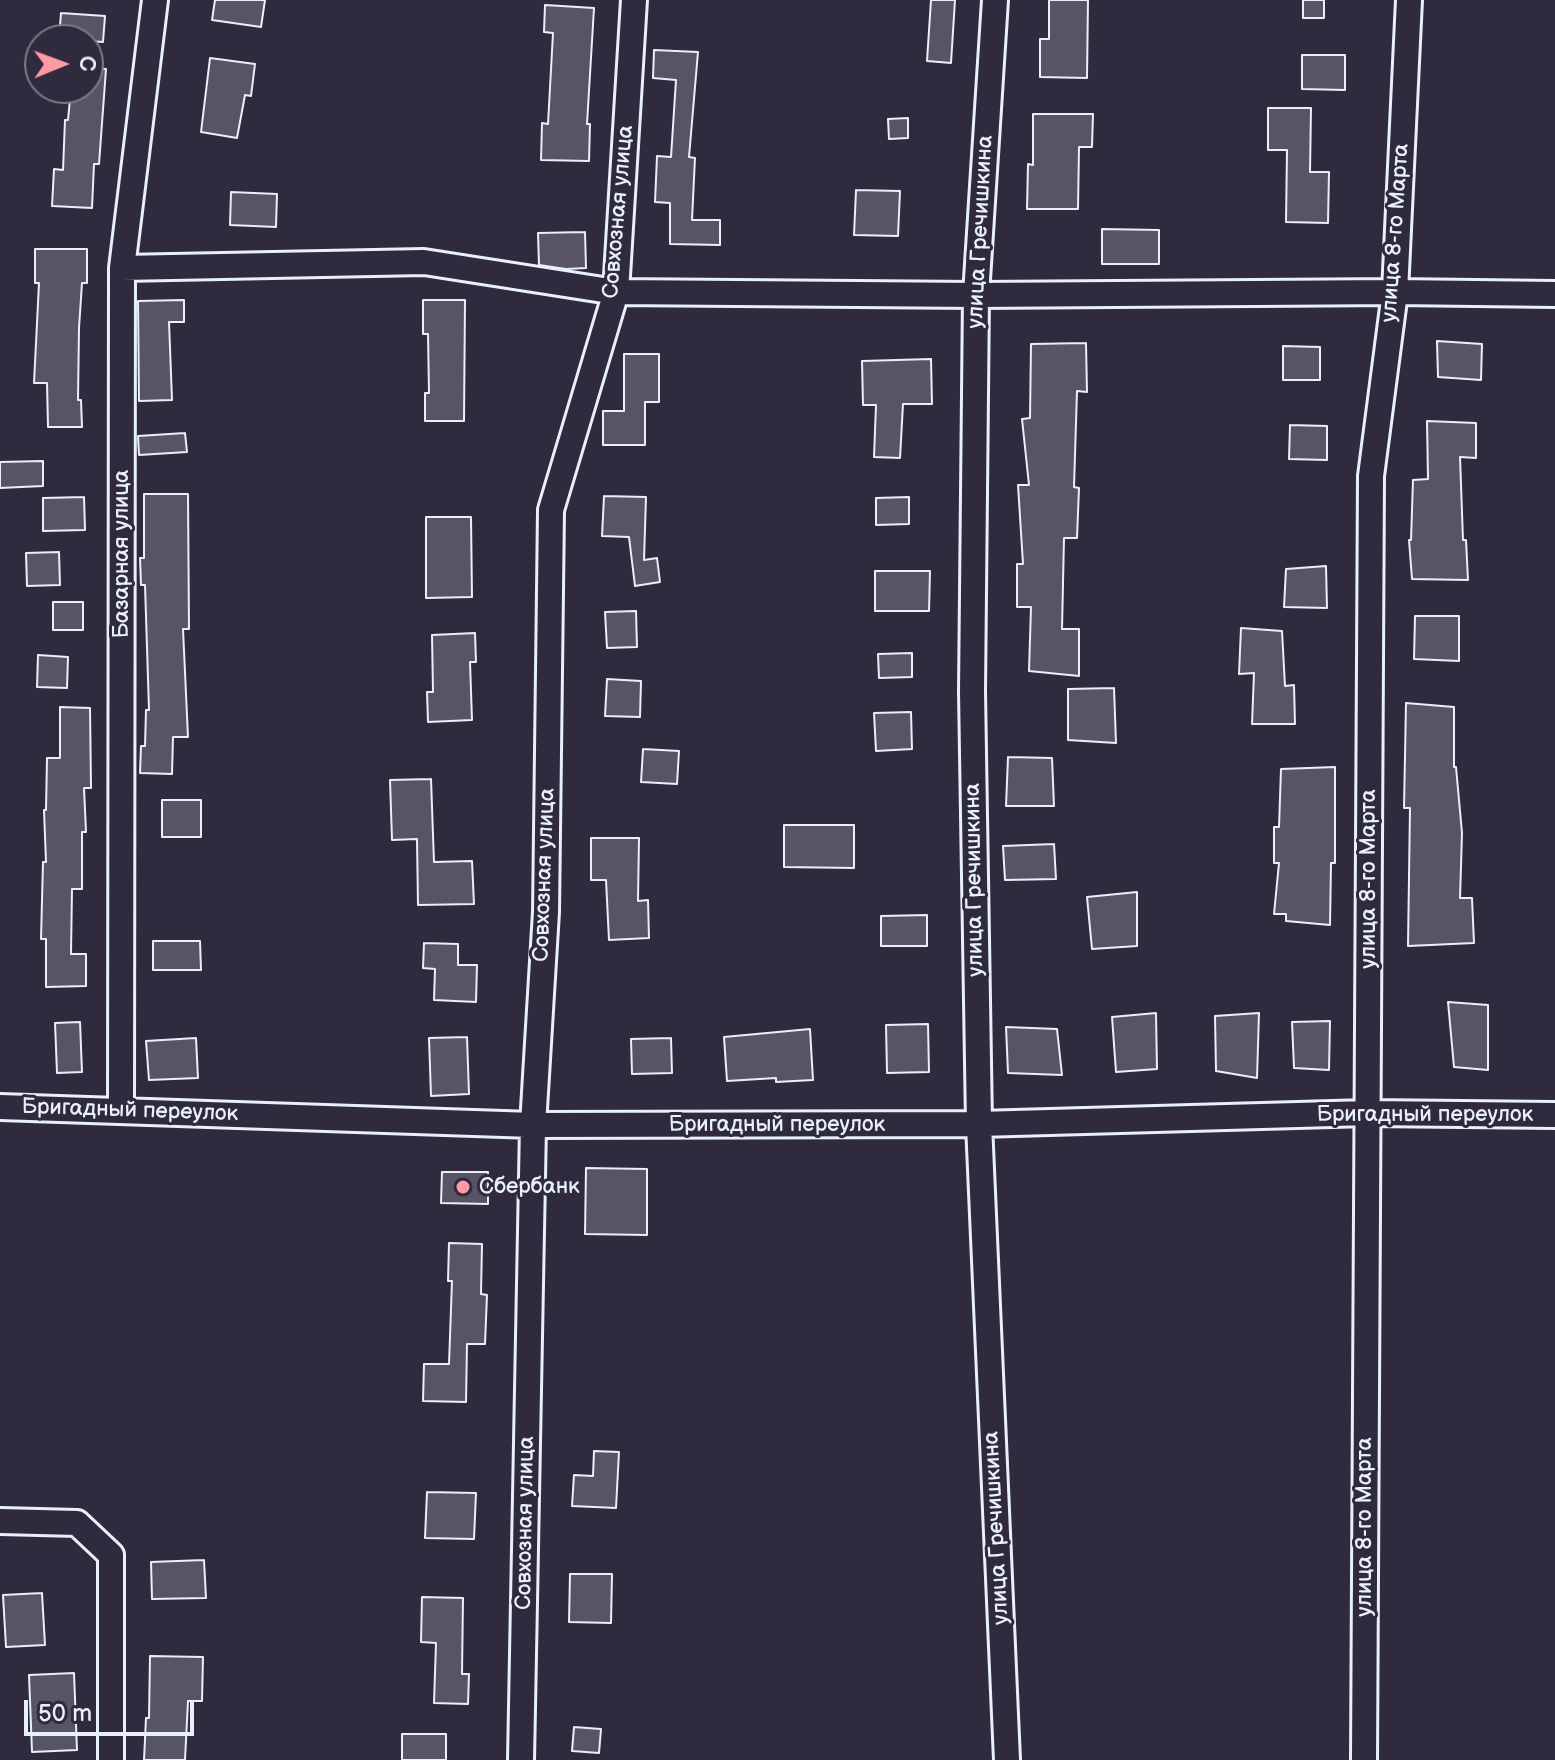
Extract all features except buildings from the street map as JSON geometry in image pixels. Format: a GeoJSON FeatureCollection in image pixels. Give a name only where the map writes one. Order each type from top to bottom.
{"type":"FeatureCollection","features":[{"type":"Feature","properties":{"kind":"street","name":"Базарная улица"},"geometry":{"type":"LineString","coordinates":[[121,1110],[122,268],[155,0]]}},
{"type":"Feature","properties":{"kind":"street","name":"Совхозная улица"},"geometry":{"type":"LineString","coordinates":[[521,1760],[533,1125],[546,912],[551,510],[616,292],[634,0]]}},
{"type":"Feature","properties":{"kind":"street","name":"улица Гречишкина"},"geometry":{"type":"LineString","coordinates":[[995,0],[976,295],[972,691],[979,1124],[1007,1760]]}},
{"type":"Feature","properties":{"kind":"street","name":"улица 8-го Марта"},"geometry":{"type":"LineString","coordinates":[[1364,1760],[1371,476],[1395,292],[1409,0]]}},
{"type":"Feature","properties":{"kind":"street"},"geometry":{"type":"LineString","coordinates":[[122,268],[424,262],[616,292],[1555,294]]}},
{"type":"Feature","properties":{"kind":"street","name":"Бригадный переулок"},"geometry":{"type":"LineString","coordinates":[[0,1107],[533,1125],[979,1124],[1368,1113],[1555,1115]]}},
{"type":"Feature","properties":{"kind":"street"},"geometry":{"type":"LineString","coordinates":[[0,1521],[77,1523],[111,1555],[111,1760]]}},
{"type":"Feature","properties":{"kind":"place","name":"Сбербанк"},"geometry":{"type":"Point","coordinates":[463,1187]}}]}
